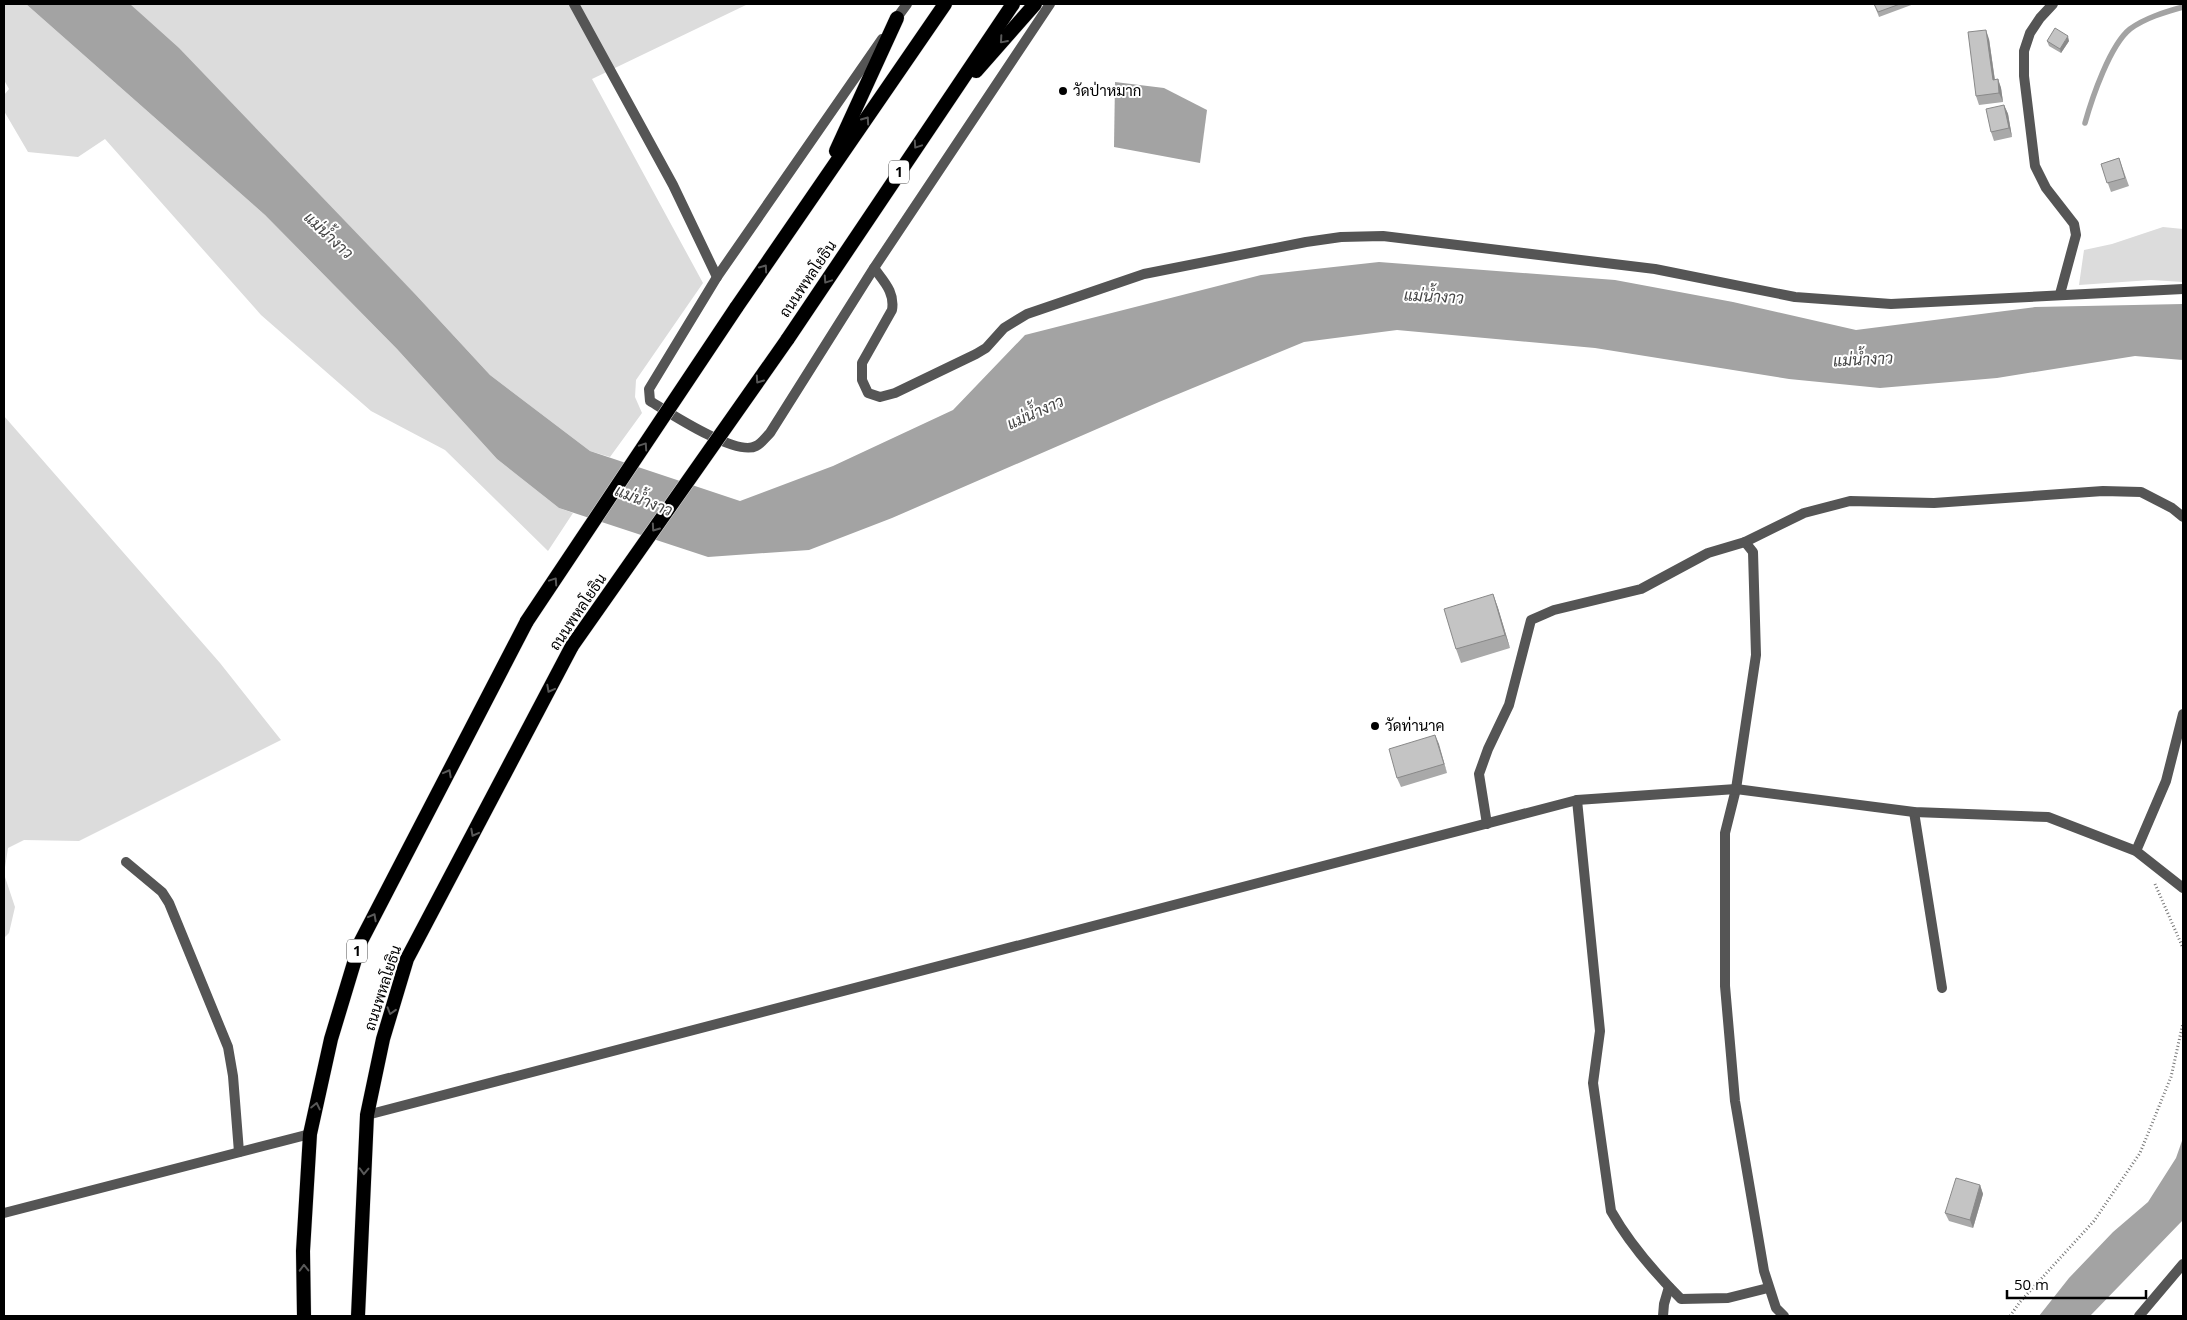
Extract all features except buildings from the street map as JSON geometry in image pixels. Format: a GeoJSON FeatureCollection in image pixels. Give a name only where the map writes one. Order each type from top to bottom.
{"type":"FeatureCollection","features":[{"type":"Feature","properties":{"kind":"highway","name":"1"},"geometry":{"type":"LineString","coordinates":[[304,1316],[304,1251],[310,1134],[331,1039],[360,942],[527,622],[736,308],[946,4]]}},
{"type":"Feature","properties":{"kind":"highway","name":"ถนนพหลโยธิน"},"geometry":{"type":"LineString","coordinates":[[358,1316],[367,1115],[383,1039],[407,959],[572,646],[787,340],[1013,4]]}},
{"type":"Feature","properties":{"kind":"highway"},"geometry":{"type":"LineString","coordinates":[[935,118],[1035,4]]}},
{"type":"Feature","properties":{"kind":"highway"},"geometry":{"type":"LineString","coordinates":[[820,186],[897,18]]}},
{"type":"Feature","properties":{"kind":"street"},"geometry":{"type":"LineString","coordinates":[[574,4],[673,186],[717,277]]}},
{"type":"Feature","properties":{"kind":"street"},"geometry":{"type":"LineString","coordinates":[[907,4],[717,277],[648,389],[650,401],[692,428],[744,449],[756,446],[770,432],[874,268],[1050,4]]}},
{"type":"Feature","properties":{"kind":"street"},"geometry":{"type":"LineString","coordinates":[[2053,4],[2030,33],[2024,51],[2024,76],[2034,166],[2046,188],[2074,224],[2076,235],[2060,294]]}},
{"type":"Feature","properties":{"kind":"street"},"geometry":{"type":"LineString","coordinates":[[874,268],[892,294],[893,302],[892,310],[862,363],[862,380],[868,393],[880,397],[908,388],[976,354],[986,348],[1004,328],[1027,314],[1144,274],[1342,237],[1383,236],[1655,269],[1795,297],[1891,304],[2183,289]]}},
{"type":"Feature","properties":{"kind":"street"},"geometry":{"type":"LineString","coordinates":[[1487,824],[1479,774],[1488,749],[1509,706],[1531,620],[1554,610],[1641,589],[1708,553],[1745,542],[1804,513],[1850,501],[1934,503],[2102,491],[2141,492],[2172,508],[2183,517]]}},
{"type":"Feature","properties":{"kind":"street"},"geometry":{"type":"LineString","coordinates":[[1745,542],[1753,552],[1756,655],[1736,789],[1726,833],[1725,986],[1736,1101],[1768,1288],[1776,1308],[1784,1316]]}},
{"type":"Feature","properties":{"kind":"street"},"geometry":{"type":"LineString","coordinates":[[2136,851],[2166,781],[2183,714]]}},
{"type":"Feature","properties":{"kind":"street"},"geometry":{"type":"LineString","coordinates":[[367,1115],[1577,800],[1736,789],[1914,812],[2048,817],[2136,851],[2183,888]]}},
{"type":"Feature","properties":{"kind":"street"},"geometry":{"type":"LineString","coordinates":[[1577,800],[1600,1031],[1593,1083],[1611,1211],[1621,1228],[1681,1299],[1728,1298],[1768,1288]]}},
{"type":"Feature","properties":{"kind":"street"},"geometry":{"type":"LineString","coordinates":[[1914,812],[1942,988]]}},
{"type":"Feature","properties":{"kind":"street"},"geometry":{"type":"LineString","coordinates":[[126,862],[162,892],[169,903],[228,1046],[233,1076],[239,1152]]}},
{"type":"Feature","properties":{"kind":"street"},"geometry":{"type":"LineString","coordinates":[[4,1213],[310,1134]]}},
{"type":"Feature","properties":{"kind":"street"},"geometry":{"type":"LineString","coordinates":[[2139,1316],[2183,1264]]}},
{"type":"Feature","properties":{"kind":"street"},"geometry":{"type":"LineString","coordinates":[[1663,1316],[1669,1287]]}},
{"type":"Feature","properties":{"kind":"path"},"geometry":{"type":"LineString","coordinates":[[2151,863],[2151,874],[2183,948]]}},
{"type":"Feature","properties":{"kind":"path"},"geometry":{"type":"LineString","coordinates":[[2010,1316],[2020,1302],[2094,1221],[2140,1154],[2171,1076],[2183,1023]]}},
{"type":"Feature","properties":{"kind":"shaded area"},"geometry":{"type":"Polygon","coordinates":[[[4,4],[26,4],[265,215],[397,349],[497,459],[559,508],[573,513],[548,551],[445,450],[371,411],[261,315],[105,139],[78,157],[28,152],[4,111],[4,95],[9,89],[4,80],[4,4]]]}},
{"type":"Feature","properties":{"kind":"shaded area"},"geometry":{"type":"Polygon","coordinates":[[[130,4],[748,4],[592,79],[703,283],[636,380],[635,397],[642,413],[610,457],[590,451],[490,375],[416,295],[130,4]]]}},
{"type":"Feature","properties":{"kind":"shaded area"},"geometry":{"type":"Polygon","coordinates":[[[2163,227],[2183,229],[2183,282],[2151,280],[2079,285],[2084,250],[2112,244],[2163,227]]]}},
{"type":"Feature","properties":{"kind":"shaded area"},"geometry":{"type":"Polygon","coordinates":[[[4,416],[220,663],[281,740],[79,841],[24,840],[8,848],[4,874],[4,416]]]}},
{"type":"Feature","properties":{"kind":"shaded area"},"geometry":{"type":"Polygon","coordinates":[[[4,874],[15,907],[9,933],[4,938],[4,874]]]}},
{"type":"Feature","properties":{"kind":"water","name":"แม่น้ำงาว"},"geometry":{"type":"Polygon","coordinates":[[[26,4],[130,4],[179,48],[416,295],[490,375],[590,451],[740,501],[833,466],[953,410],[1025,335],[1261,275],[1379,262],[1615,280],[1733,302],[1856,330],[2035,307],[2183,304],[2183,360],[2135,356],[1997,378],[1880,388],[1789,379],[1595,348],[1397,330],[1304,342],[1159,402],[892,518],[809,550],[708,557],[559,508],[497,459],[397,349],[265,215],[26,4]]]}},
{"type":"Feature","properties":{"kind":"water"},"geometry":{"type":"Polygon","coordinates":[[[1115,82],[1164,88],[1207,110],[1200,163],[1114,147],[1115,82]]]}},
{"type":"Feature","properties":{"kind":"water"},"geometry":{"type":"Polygon","coordinates":[[[2183,1138],[2183,1220],[2090,1316],[2039,1316],[2069,1278],[2113,1232],[2148,1202],[2176,1158],[2183,1138]]]}},
{"type":"Feature","properties":{"kind":"waterway"},"geometry":{"type":"LineString","coordinates":[[2085,123],[2092,100],[2109,59],[2123,37],[2130,29],[2142,22],[2162,13],[2183,7]]}},
{"type":"Feature","properties":{"kind":"place","name":"วัดป่าหมาก"},"geometry":{"type":"Point","coordinates":[1063,91]}},
{"type":"Feature","properties":{"kind":"place","name":"วัดท่านาค"},"geometry":{"type":"Point","coordinates":[1375,726]}}]}
